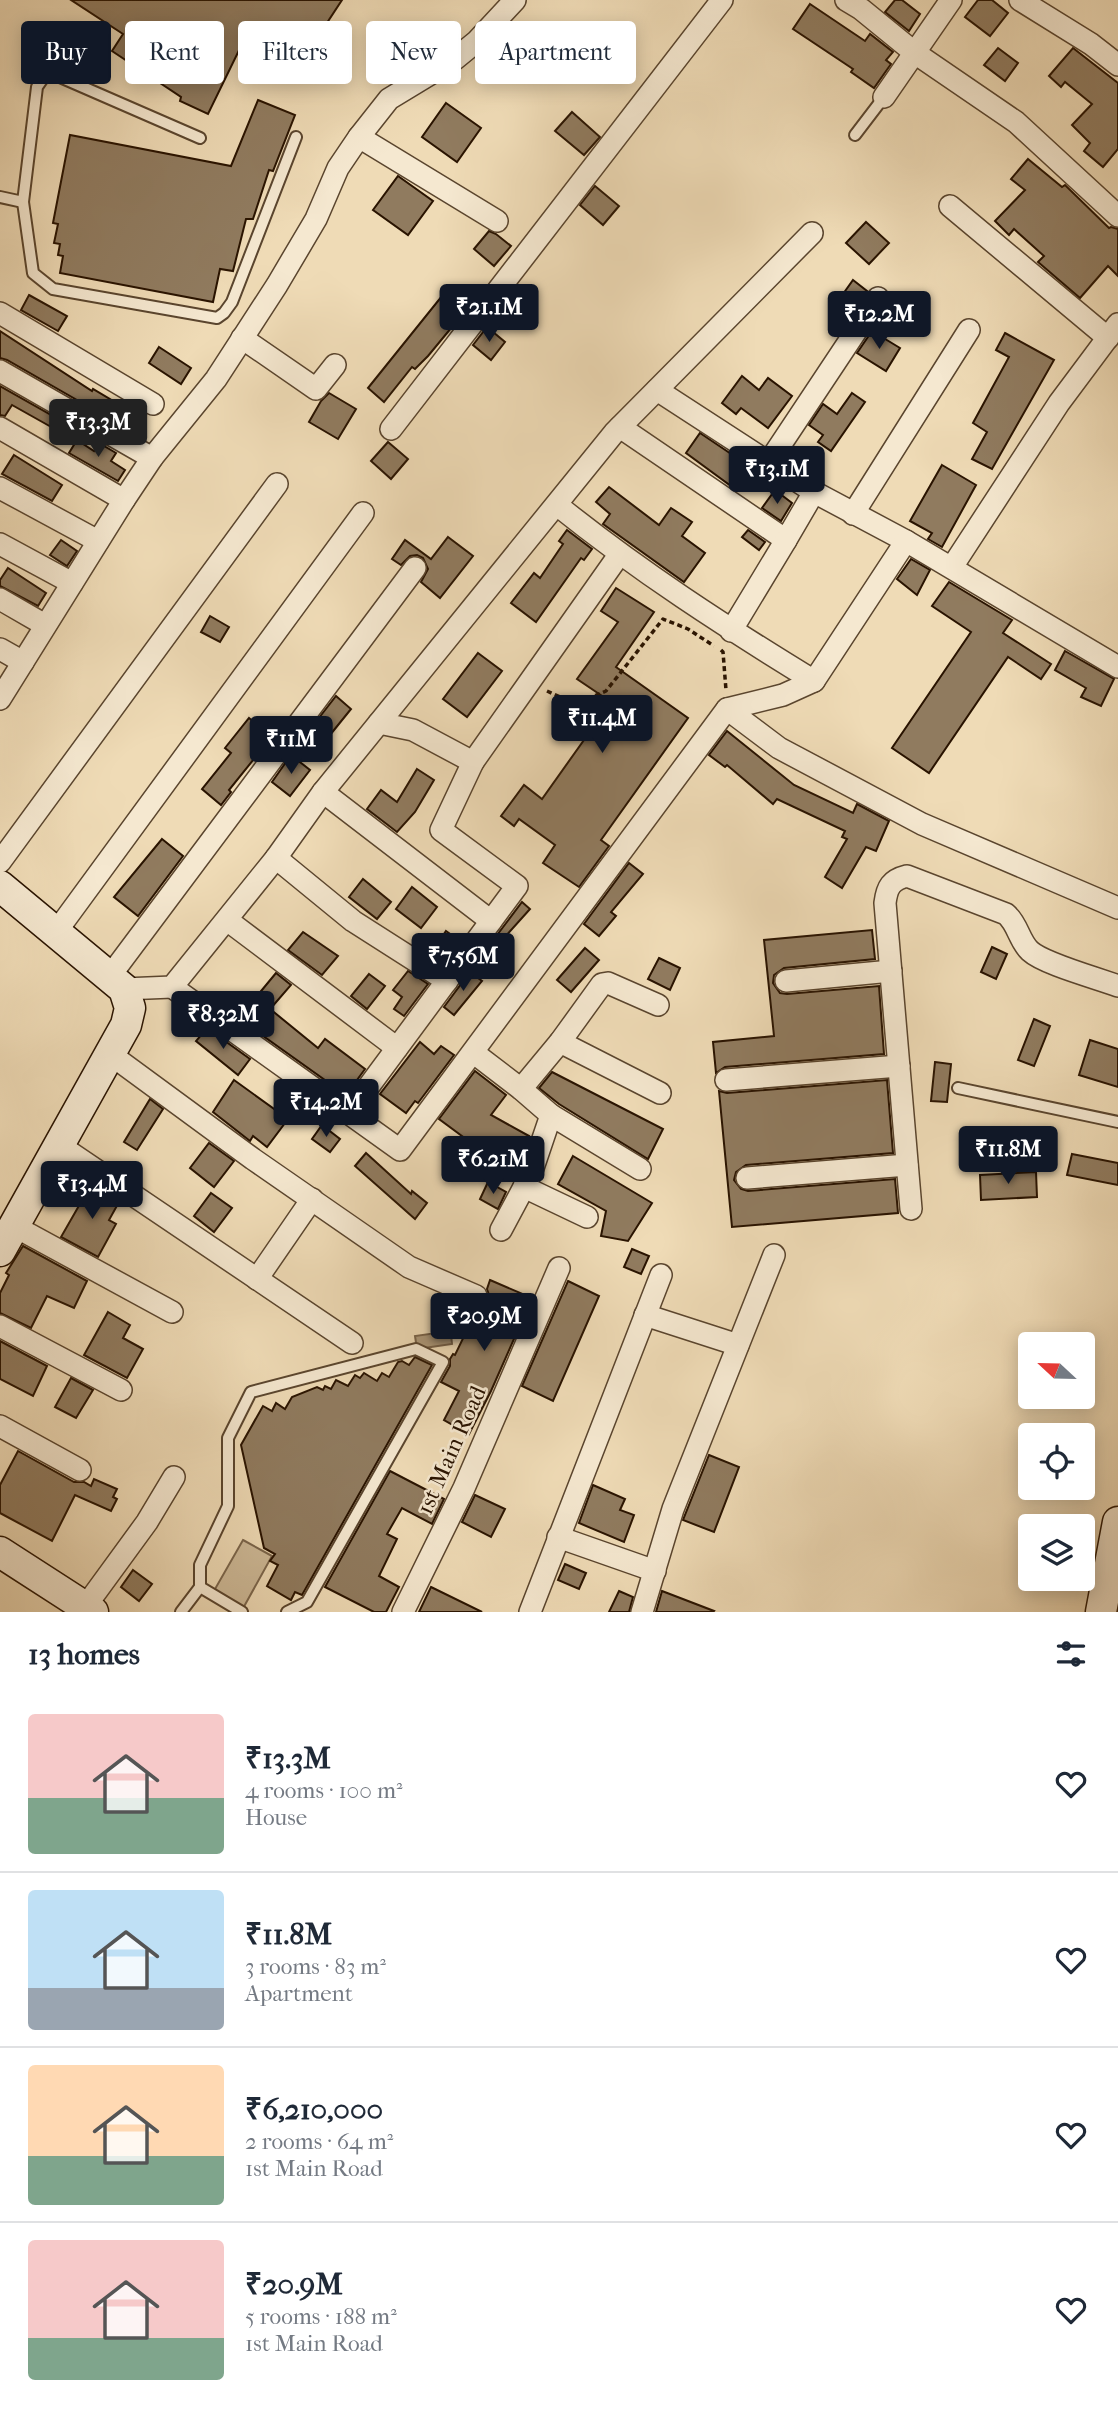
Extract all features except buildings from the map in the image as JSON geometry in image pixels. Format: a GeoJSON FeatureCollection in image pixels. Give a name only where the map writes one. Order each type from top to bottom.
{"type":"FeatureCollection","features":[{"type":"Feature","properties":{"kind":"street"},"geometry":{"type":"LineString","coordinates":[[0,699],[152,458],[216,379],[277,285],[316,219],[338,168],[359,137],[389,99],[478,41],[515,0]]}},
{"type":"Feature","properties":{"kind":"street"},"geometry":{"type":"LineString","coordinates":[[391,429],[722,0]]}},
{"type":"Feature","properties":{"kind":"street"},"geometry":{"type":"LineString","coordinates":[[846,0],[915,53],[1016,122],[1118,216]]}},
{"type":"Feature","properties":{"kind":"street"},"geometry":{"type":"LineString","coordinates":[[884,97],[951,0]]}},
{"type":"Feature","properties":{"kind":"street"},"geometry":{"type":"LineString","coordinates":[[1020,0],[1091,44],[1118,65]]}},
{"type":"Feature","properties":{"kind":"street"},"geometry":{"type":"LineString","coordinates":[[359,137],[497,221]]}},
{"type":"Feature","properties":{"kind":"street"},"geometry":{"type":"LineString","coordinates":[[950,206],[1113,331],[1059,403],[952,568]]}},
{"type":"Feature","properties":{"kind":"street"},"geometry":{"type":"LineString","coordinates":[[172,987],[276,858],[323,792],[620,427],[812,233]]}},
{"type":"Feature","properties":{"kind":"street"},"geometry":{"type":"LineString","coordinates":[[769,462],[878,298]]}},
{"type":"Feature","properties":{"kind":"street"},"geometry":{"type":"LineString","coordinates":[[0,313],[153,404]]}},
{"type":"Feature","properties":{"kind":"street"},"geometry":{"type":"LineString","coordinates":[[853,514],[969,331]]}},
{"type":"Feature","properties":{"kind":"street"},"geometry":{"type":"LineString","coordinates":[[242,338],[316,389],[335,365]]}},
{"type":"Feature","properties":{"kind":"street"},"geometry":{"type":"LineString","coordinates":[[0,371],[152,458]]}},
{"type":"Feature","properties":{"kind":"street"},"geometry":{"type":"LineString","coordinates":[[657,390],[814,492],[906,541],[1118,667]]}},
{"type":"Feature","properties":{"kind":"street"},"geometry":{"type":"LineString","coordinates":[[620,427],[786,540]]}},
{"type":"Feature","properties":{"kind":"street"},"geometry":{"type":"LineString","coordinates":[[0,428],[124,500]]}},
{"type":"Feature","properties":{"kind":"street"},"geometry":{"type":"LineString","coordinates":[[0,862],[277,484]]}},
{"type":"Feature","properties":{"kind":"street"},"geometry":{"type":"LineString","coordinates":[[0,488],[98,541]]}},
{"type":"Feature","properties":{"kind":"street"},"geometry":{"type":"LineString","coordinates":[[731,631],[814,492]]}},
{"type":"Feature","properties":{"kind":"street"},"geometry":{"type":"LineString","coordinates":[[557,505],[619,555],[731,631],[814,681]]}},
{"type":"Feature","properties":{"kind":"street"},"geometry":{"type":"LineString","coordinates":[[56,932],[363,513]]}},
{"type":"Feature","properties":{"kind":"street"},"geometry":{"type":"LineString","coordinates":[[117,983],[172,987],[400,1150],[727,709],[783,695],[814,681],[906,541]]}},
{"type":"Feature","properties":{"kind":"street"},"geometry":{"type":"LineString","coordinates":[[0,544],[72,583]]}},
{"type":"Feature","properties":{"kind":"street"},"geometry":{"type":"LineString","coordinates":[[349,1113],[517,886],[441,830],[473,762],[619,555]]}},
{"type":"Feature","properties":{"kind":"street"},"geometry":{"type":"LineString","coordinates":[[117,983],[415,568]]}},
{"type":"Feature","properties":{"kind":"street"},"geometry":{"type":"LineString","coordinates":[[0,600],[45,625]]}},
{"type":"Feature","properties":{"kind":"street"},"geometry":{"type":"LineString","coordinates":[[0,649],[23,662]]}},
{"type":"Feature","properties":{"kind":"street"},"geometry":{"type":"LineString","coordinates":[[727,709],[779,748],[922,824],[1118,908]]}},
{"type":"Feature","properties":{"kind":"street"},"geometry":{"type":"LineString","coordinates":[[379,723],[413,730],[473,762]]}},
{"type":"Feature","properties":{"kind":"street"},"geometry":{"type":"LineString","coordinates":[[323,792],[491,921]]}},
{"type":"Feature","properties":{"kind":"street"},"geometry":{"type":"LineString","coordinates":[[276,858],[353,921],[447,981]]}},
{"type":"Feature","properties":{"kind":"street"},"geometry":{"type":"LineString","coordinates":[[911,1209],[885,903],[887,890],[895,879],[907,876],[1006,914],[1013,920],[1027,950],[1118,986]]}},
{"type":"Feature","properties":{"kind":"street"},"geometry":{"type":"LineString","coordinates":[[0,887],[117,983],[130,1008],[127,1025],[7,1238],[172,1312]]}},
{"type":"Feature","properties":{"kind":"street"},"geometry":{"type":"LineString","coordinates":[[227,920],[397,1048]]}},
{"type":"Feature","properties":{"kind":"street"},"geometry":{"type":"LineString","coordinates":[[786,981],[891,971]]}},
{"type":"Feature","properties":{"kind":"street"},"geometry":{"type":"LineString","coordinates":[[521,1089],[560,1042],[602,984],[608,983],[658,1005]]}},
{"type":"Feature","properties":{"kind":"street"},"geometry":{"type":"LineString","coordinates":[[560,1042],[660,1093]]}},
{"type":"Feature","properties":{"kind":"street"},"geometry":{"type":"LineString","coordinates":[[474,1053],[551,1115],[640,1169]]}},
{"type":"Feature","properties":{"kind":"street"},"geometry":{"type":"LineString","coordinates":[[110,1054],[409,1267],[476,1296]]}},
{"type":"Feature","properties":{"kind":"street"},"geometry":{"type":"LineString","coordinates":[[726,1080],[899,1066]]}},
{"type":"Feature","properties":{"kind":"street"},"geometry":{"type":"LineString","coordinates":[[500,1230],[532,1171],[551,1115]]}},
{"type":"Feature","properties":{"kind":"street"},"geometry":{"type":"LineString","coordinates":[[59,1145],[352,1343]]}},
{"type":"Feature","properties":{"kind":"street"},"geometry":{"type":"LineString","coordinates":[[747,1178],[907,1165]]}},
{"type":"Feature","properties":{"kind":"street"},"geometry":{"type":"LineString","coordinates":[[524,1187],[587,1217]]}},
{"type":"Feature","properties":{"kind":"street"},"geometry":{"type":"LineString","coordinates":[[257,1279],[312,1199]]}},
{"type":"Feature","properties":{"kind":"street"},"geometry":{"type":"LineString","coordinates":[[642,1612],[674,1509],[774,1255]]}},
{"type":"Feature","properties":{"kind":"street","name":"1st Main Road"},"geometry":{"type":"LineString","coordinates":[[403,1612],[464,1488],[559,1268]]}},
{"type":"Feature","properties":{"kind":"street"},"geometry":{"type":"LineString","coordinates":[[530,1612],[661,1275]]}},
{"type":"Feature","properties":{"kind":"street"},"geometry":{"type":"LineString","coordinates":[[645,1315],[738,1345]]}},
{"type":"Feature","properties":{"kind":"street"},"geometry":{"type":"LineString","coordinates":[[0,1326],[121,1390]]}},
{"type":"Feature","properties":{"kind":"street"},"geometry":{"type":"LineString","coordinates":[[0,1426],[80,1470]]}},
{"type":"Feature","properties":{"kind":"street"},"geometry":{"type":"LineString","coordinates":[[0,1552],[89,1609],[174,1477]]}},
{"type":"Feature","properties":{"kind":"street"},"geometry":{"type":"LineString","coordinates":[[1105,1608],[1118,1522]]}},
{"type":"Feature","properties":{"kind":"street"},"geometry":{"type":"LineString","coordinates":[[558,1537],[655,1572]]}},
{"type":"Feature","properties":{"kind":"lane"},"geometry":{"type":"LineString","coordinates":[[200,138],[53,74],[44,77],[37,87],[23,202],[33,273],[53,289],[216,318],[224,313],[232,302],[296,137]]}},
{"type":"Feature","properties":{"kind":"lane"},"geometry":{"type":"LineString","coordinates":[[855,135],[884,97]]}},
{"type":"Feature","properties":{"kind":"lane"},"geometry":{"type":"LineString","coordinates":[[0,197],[23,202]]}},
{"type":"Feature","properties":{"kind":"lane"},"geometry":{"type":"LineString","coordinates":[[958,1088],[1118,1122]]}},
{"type":"Feature","properties":{"kind":"lane"},"geometry":{"type":"LineString","coordinates":[[181,1612],[200,1587],[200,1565],[228,1506],[228,1438],[251,1392],[416,1349],[443,1363],[307,1602],[288,1612]]}},
{"type":"Feature","properties":{"kind":"lane"},"geometry":{"type":"LineString","coordinates":[[200,1587],[242,1612]]}},
{"type":"Feature","properties":{"kind":"path"},"geometry":{"type":"LineString","coordinates":[[530,683],[560,697],[583,701],[606,691],[663,619],[688,629],[723,652],[727,709]]}},
{"type":"Feature","properties":{"kind":"shaded area"},"geometry":{"type":"Polygon","coordinates":[[[443,1332],[444,1336],[451,1335],[452,1344],[417,1349],[415,1336],[443,1332]]]}},
{"type":"Feature","properties":{"kind":"shaded area"},"geometry":{"type":"Polygon","coordinates":[[[243,1540],[272,1556],[241,1612],[211,1596],[243,1540]]]}}]}
